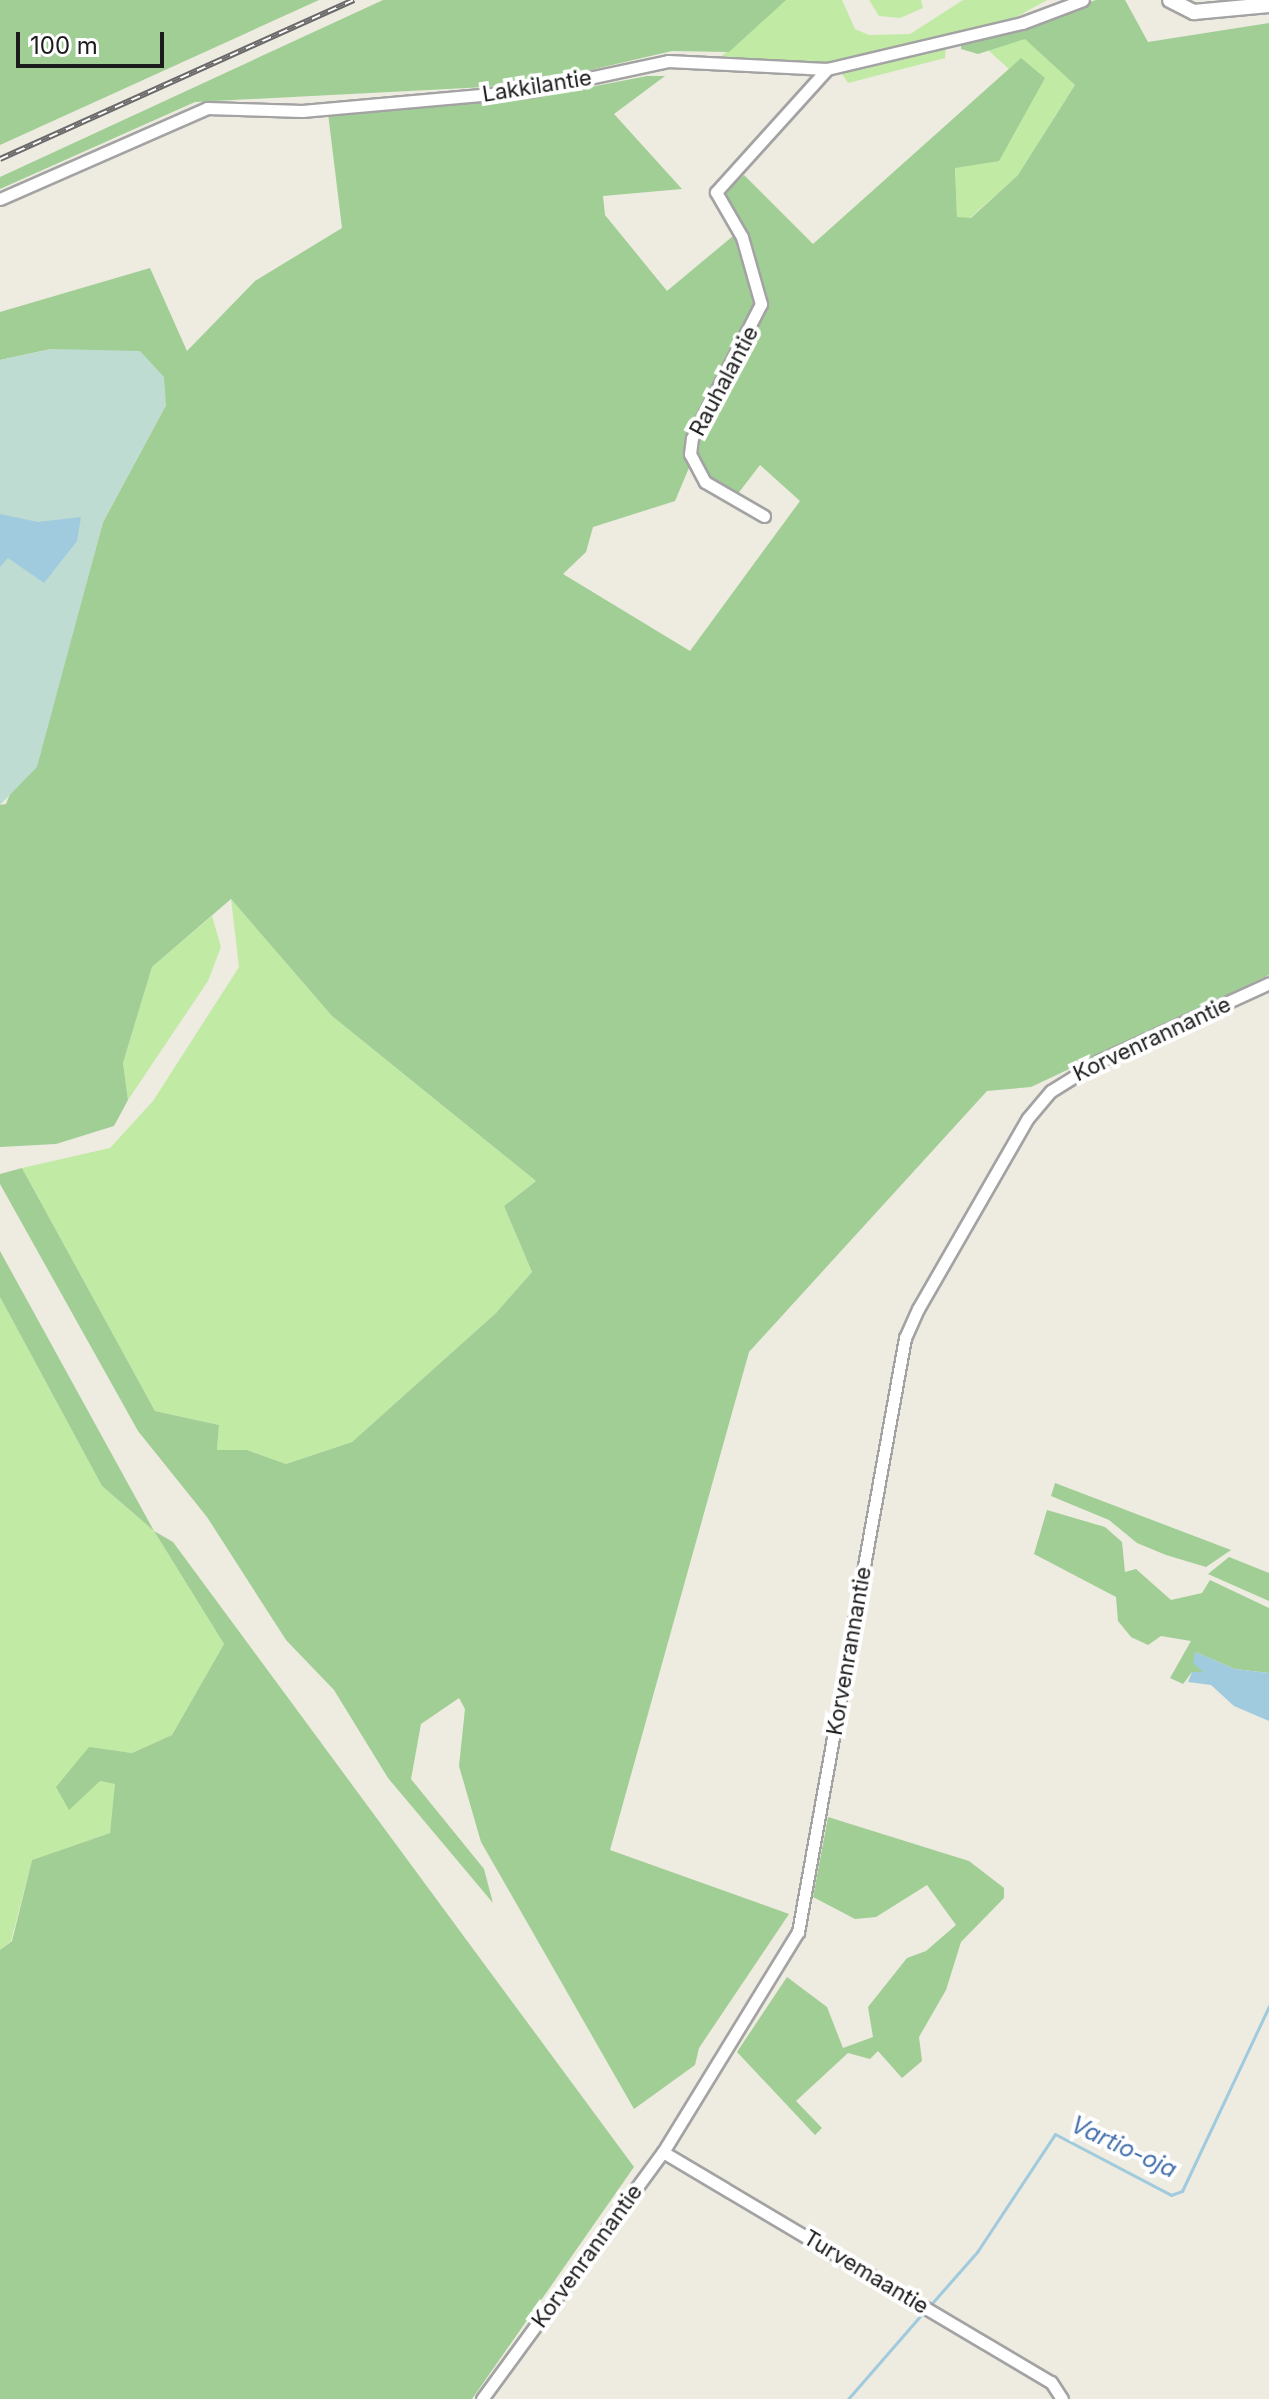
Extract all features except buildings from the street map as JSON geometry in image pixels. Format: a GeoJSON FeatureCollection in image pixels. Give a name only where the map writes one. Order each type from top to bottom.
{"type":"FeatureCollection","features":[{"type":"Feature","properties":{"kind":"street","name":"Lakkilantie"},"geometry":{"type":"LineString","coordinates":[[0,199],[207,108],[315,111],[528,91],[668,61],[827,69],[1022,23],[1083,0]]}},
{"type":"Feature","properties":{"kind":"street"},"geometry":{"type":"LineString","coordinates":[[1170,0],[1182,10],[1269,5]]}},
{"type":"Feature","properties":{"kind":"street","name":"Rauhalantie"},"geometry":{"type":"LineString","coordinates":[[764,516],[705,482],[690,454],[692,438],[761,304],[742,237],[716,192],[827,69]]}},
{"type":"Feature","properties":{"kind":"street","name":"Korvenrannantie"},"geometry":{"type":"LineString","coordinates":[[482,2399],[663,2152],[798,1932],[905,1338],[918,1309],[1028,1118],[1051,1091],[1099,1061],[1269,983]]}},
{"type":"Feature","properties":{"kind":"street","name":"Turvemaantie"},"geometry":{"type":"LineString","coordinates":[[663,2152],[1051,2382],[1062,2399]]}},
{"type":"Feature","properties":{"kind":"green space"},"geometry":{"type":"Polygon","coordinates":[[[0,0],[319,0],[0,145],[0,0]]]}},
{"type":"Feature","properties":{"kind":"green space"},"geometry":{"type":"Polygon","coordinates":[[[383,0],[786,0],[729,52],[672,51],[526,85],[195,102],[0,189],[0,177],[383,0]]]}},
{"type":"Feature","properties":{"kind":"green space"},"geometry":{"type":"Polygon","coordinates":[[[780,0],[842,0],[855,29],[869,35],[910,34],[963,0],[1047,0],[1004,24],[821,63],[721,57],[780,0]]]}},
{"type":"Feature","properties":{"kind":"green space"},"geometry":{"type":"Polygon","coordinates":[[[869,0],[921,0],[923,8],[900,18],[879,16],[869,0]]]}},
{"type":"Feature","properties":{"kind":"green space"},"geometry":{"type":"Polygon","coordinates":[[[1096,0],[1125,0],[1148,42],[1269,23],[1269,975],[1031,1087],[987,1091],[749,1352],[610,1850],[789,1914],[699,2048],[695,2065],[634,2109],[481,1842],[459,1766],[465,1709],[459,1698],[421,1724],[411,1779],[484,1869],[493,1903],[388,1778],[334,1690],[286,1640],[207,1517],[138,1431],[0,1184],[0,1174],[22,1168],[155,1411],[219,1425],[217,1450],[247,1450],[286,1464],[352,1442],[496,1313],[532,1272],[504,1206],[536,1181],[332,1016],[231,899],[152,967],[123,1063],[128,1100],[114,1126],[56,1144],[0,1147],[0,805],[6,804],[70,642],[103,522],[166,405],[51,349],[0,360],[0,312],[150,268],[187,351],[255,281],[342,228],[328,113],[529,99],[647,76],[665,76],[614,114],[682,189],[603,196],[605,215],[667,291],[739,231],[722,193],[744,175],[813,244],[1021,58],[1045,78],[999,161],[955,168],[957,217],[971,218],[1018,175],[1075,85],[1025,39],[978,54],[961,49],[961,42],[1096,0]],[[691,463],[675,501],[593,527],[586,552],[563,574],[690,651],[800,501],[760,465],[733,500],[691,463]]]}},
{"type":"Feature","properties":{"kind":"green space"},"geometry":{"type":"Polygon","coordinates":[[[1025,38],[1075,85],[1018,175],[970,218],[957,218],[955,163],[1021,58],[1009,69],[988,50],[1025,38]]]}},
{"type":"Feature","properties":{"kind":"green space"},"geometry":{"type":"Polygon","coordinates":[[[946,46],[945,58],[848,83],[840,71],[946,46]]]}},
{"type":"Feature","properties":{"kind":"green space"},"geometry":{"type":"Polygon","coordinates":[[[231,899],[332,1016],[536,1181],[504,1206],[532,1272],[496,1313],[352,1442],[286,1464],[247,1450],[217,1450],[219,1425],[155,1411],[22,1168],[110,1148],[153,1101],[239,967],[231,899]]]}},
{"type":"Feature","properties":{"kind":"green space"},"geometry":{"type":"Polygon","coordinates":[[[212,916],[221,947],[208,981],[128,1100],[123,1063],[152,967],[212,916]]]}},
{"type":"Feature","properties":{"kind":"green space"},"geometry":{"type":"Polygon","coordinates":[[[0,1251],[154,1531],[102,1486],[0,1297],[0,1251]]]}},
{"type":"Feature","properties":{"kind":"green space"},"geometry":{"type":"Polygon","coordinates":[[[0,1297],[102,1486],[154,1531],[224,1644],[172,1735],[132,1753],[89,1748],[101,1781],[116,1784],[110,1833],[32,1860],[11,1941],[0,1950],[0,1297]]]}},
{"type":"Feature","properties":{"kind":"green space"},"geometry":{"type":"Polygon","coordinates":[[[1055,1483],[1231,1550],[1206,1567],[1166,1555],[1137,1543],[1109,1520],[1051,1496],[1055,1483]]]}},
{"type":"Feature","properties":{"kind":"green space"},"geometry":{"type":"Polygon","coordinates":[[[1047,1510],[1105,1527],[1122,1542],[1125,1572],[1136,1569],[1171,1600],[1202,1593],[1210,1580],[1269,1608],[1269,1673],[1235,1669],[1195,1652],[1204,1673],[1192,1672],[1183,1684],[1170,1678],[1191,1641],[1161,1636],[1148,1645],[1131,1637],[1118,1621],[1116,1597],[1034,1554],[1047,1510]]]}},
{"type":"Feature","properties":{"kind":"green space"},"geometry":{"type":"Polygon","coordinates":[[[154,1531],[173,1542],[634,2167],[472,2399],[0,2399],[0,1950],[12,1941],[32,1860],[110,1833],[115,1784],[100,1781],[69,1810],[56,1787],[89,1747],[132,1753],[172,1735],[224,1644],[154,1531]]]}},
{"type":"Feature","properties":{"kind":"green space"},"geometry":{"type":"Polygon","coordinates":[[[1229,1557],[1269,1573],[1269,1601],[1208,1574],[1229,1557]]]}},
{"type":"Feature","properties":{"kind":"green space"},"geometry":{"type":"Polygon","coordinates":[[[828,1817],[969,1861],[1004,1888],[1004,1898],[961,1942],[946,1990],[919,2037],[922,2061],[902,2078],[878,2051],[870,2059],[848,2053],[796,2101],[822,2128],[815,2135],[737,2052],[787,1977],[827,2007],[843,2048],[873,2037],[868,2007],[907,1958],[926,1951],[956,1925],[927,1885],[876,1917],[855,1919],[813,1897],[828,1817]]]}},
{"type":"Feature","properties":{"kind":"shaded area"},"geometry":{"type":"Polygon","coordinates":[[[51,349],[140,351],[164,377],[166,405],[103,522],[37,767],[0,805],[0,360],[51,349]]]}},
{"type":"Feature","properties":{"kind":"shaded area"},"geometry":{"type":"Polygon","coordinates":[[[0,514],[38,522],[81,517],[77,541],[44,583],[8,558],[0,567],[0,514]]]}},
{"type":"Feature","properties":{"kind":"shaded area"},"geometry":{"type":"Polygon","coordinates":[[[1195,1652],[1235,1669],[1269,1673],[1269,1721],[1234,1706],[1211,1685],[1188,1682],[1192,1672],[1203,1672],[1193,1663],[1195,1652]]]}},
{"type":"Feature","properties":{"kind":"waterway","name":"Vartio-oja"},"geometry":{"type":"LineString","coordinates":[[933,2302],[977,2252],[1055,2134],[1171,2195],[1182,2191],[1269,2006]]}},
{"type":"Feature","properties":{"kind":"waterway","name":"Vartio-oja"},"geometry":{"type":"LineString","coordinates":[[848,2399],[921,2315]]}},
{"type":"Feature","properties":{"kind":"railway"},"geometry":{"type":"LineString","coordinates":[[0,159],[354,0]]}}]}
